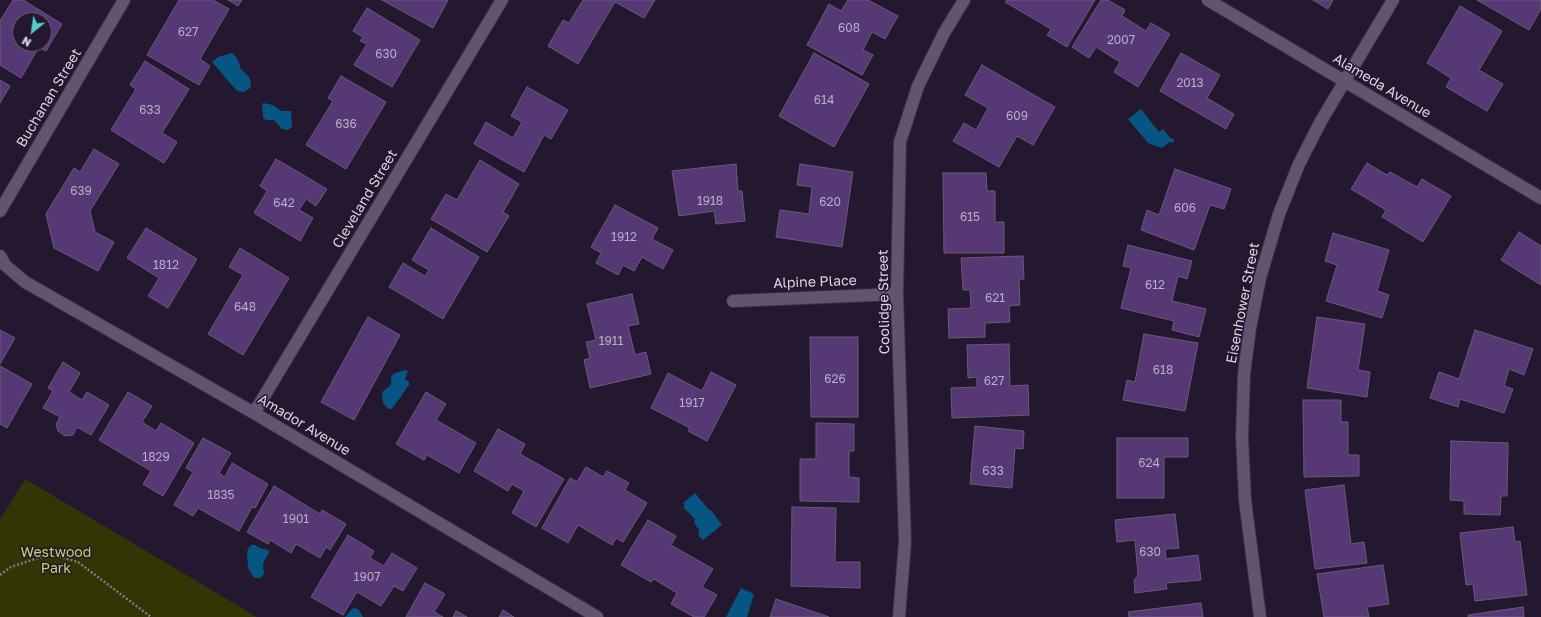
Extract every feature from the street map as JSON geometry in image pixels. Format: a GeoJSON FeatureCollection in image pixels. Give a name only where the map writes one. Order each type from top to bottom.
{"type":"FeatureCollection","features":[{"type":"Feature","properties":{"kind":"street","name":"Buchanan Street"},"geometry":{"type":"LineString","coordinates":[[0,211],[124,0]]}},
{"type":"Feature","properties":{"kind":"street","name":"Cleveland Street"},"geometry":{"type":"LineString","coordinates":[[254,413],[502,0]]}},
{"type":"Feature","properties":{"kind":"street","name":"Coolidge Street"},"geometry":{"type":"LineString","coordinates":[[899,617],[905,542],[897,294],[900,142],[918,86],[944,33],[964,0]]}},
{"type":"Feature","properties":{"kind":"street","name":"Alameda Avenue"},"geometry":{"type":"LineString","coordinates":[[1208,0],[1541,198]]}},
{"type":"Feature","properties":{"kind":"street","name":"Eisenhower Street"},"geometry":{"type":"LineString","coordinates":[[1260,617],[1248,528],[1243,469],[1242,427],[1244,374],[1250,328],[1269,245],[1290,184],[1321,121],[1393,0]]}},
{"type":"Feature","properties":{"kind":"street","name":"Amador Avenue"},"geometry":{"type":"LineString","coordinates":[[0,256],[5,266],[25,282],[254,413],[597,617]]}},
{"type":"Feature","properties":{"kind":"street","name":"Alpine Place"},"geometry":{"type":"LineString","coordinates":[[733,301],[897,294]]}},
{"type":"Feature","properties":{"kind":"path"},"geometry":{"type":"LineString","coordinates":[[0,575],[12,567],[50,554],[78,562],[151,617]]}},
{"type":"Feature","properties":{"kind":"green space","name":"Westwood Park"},"geometry":{"type":"Polygon","coordinates":[[[25,479],[257,617],[0,617],[0,520],[25,479]]]}},
{"type":"Feature","properties":{"kind":"water"},"geometry":{"type":"Polygon","coordinates":[[[232,53],[237,58],[241,69],[249,77],[251,82],[250,88],[244,92],[237,91],[212,62],[218,57],[232,53]]]}},
{"type":"Feature","properties":{"kind":"water"},"geometry":{"type":"Polygon","coordinates":[[[263,103],[273,105],[281,111],[291,111],[292,127],[288,130],[282,129],[274,120],[266,120],[263,118],[263,103]]]}},
{"type":"Feature","properties":{"kind":"water"},"geometry":{"type":"Polygon","coordinates":[[[1141,109],[1159,132],[1163,129],[1170,138],[1174,139],[1173,143],[1169,142],[1162,148],[1148,143],[1128,119],[1141,109]]]}},
{"type":"Feature","properties":{"kind":"water"},"geometry":{"type":"Polygon","coordinates":[[[405,370],[408,371],[405,379],[409,382],[409,385],[394,406],[391,409],[388,409],[383,403],[382,392],[391,385],[391,378],[393,374],[405,370]]]}},
{"type":"Feature","properties":{"kind":"water"},"geometry":{"type":"Polygon","coordinates":[[[695,493],[709,510],[711,510],[722,525],[703,540],[699,536],[699,530],[694,523],[695,519],[683,507],[685,506],[683,503],[695,493]]]}},
{"type":"Feature","properties":{"kind":"water"},"geometry":{"type":"Polygon","coordinates":[[[252,545],[268,550],[269,552],[263,564],[264,574],[260,578],[254,578],[248,568],[247,552],[249,547],[252,545]]]}},
{"type":"Feature","properties":{"kind":"water"},"geometry":{"type":"Polygon","coordinates":[[[741,588],[754,594],[747,617],[726,617],[741,588]]]}},
{"type":"Feature","properties":{"kind":"water"},"geometry":{"type":"Polygon","coordinates":[[[355,608],[359,610],[363,617],[345,617],[352,609],[355,608]]]}},
{"type":"Feature","properties":{"kind":"building"},"geometry":{"type":"Polygon","coordinates":[[[13,0],[23,0],[42,12],[12,12],[12,52],[36,52],[21,78],[0,65],[0,21],[13,0]]]}},
{"type":"Feature","properties":{"kind":"building"},"geometry":{"type":"Polygon","coordinates":[[[179,0],[213,0],[229,9],[200,59],[210,66],[199,85],[147,55],[179,0]]]}},
{"type":"Feature","properties":{"kind":"building"},"geometry":{"type":"Polygon","coordinates":[[[228,0],[242,0],[238,6],[228,0]]]}},
{"type":"Feature","properties":{"kind":"building"},"geometry":{"type":"Polygon","coordinates":[[[382,0],[448,0],[433,28],[382,0]]]}},
{"type":"Feature","properties":{"kind":"building"},"geometry":{"type":"Polygon","coordinates":[[[583,0],[655,0],[644,18],[615,2],[578,64],[548,46],[563,20],[569,23],[583,0]]]}},
{"type":"Feature","properties":{"kind":"building"},"geometry":{"type":"Polygon","coordinates":[[[848,0],[868,0],[898,16],[885,39],[872,32],[863,50],[873,55],[862,75],[807,45],[829,4],[841,11],[848,0]]]}},
{"type":"Feature","properties":{"kind":"building"},"geometry":{"type":"Polygon","coordinates":[[[1007,0],[1095,0],[1067,47],[1047,35],[1051,29],[1005,2],[1007,0]]]}},
{"type":"Feature","properties":{"kind":"building"},"geometry":{"type":"Polygon","coordinates":[[[1101,0],[1108,0],[1125,10],[1122,16],[1146,31],[1151,23],[1170,34],[1138,87],[1114,72],[1120,62],[1096,47],[1089,58],[1072,47],[1101,0]]]}},
{"type":"Feature","properties":{"kind":"building"},"geometry":{"type":"Polygon","coordinates":[[[1313,0],[1333,0],[1328,9],[1313,0]]]}},
{"type":"Feature","properties":{"kind":"building"},"geometry":{"type":"Polygon","coordinates":[[[1477,0],[1541,0],[1541,9],[1529,30],[1477,0]]]}},
{"type":"Feature","properties":{"kind":"building"},"geometry":{"type":"Polygon","coordinates":[[[1460,6],[1502,31],[1479,70],[1503,84],[1487,111],[1446,87],[1451,78],[1427,63],[1460,6]]]}},
{"type":"Feature","properties":{"kind":"building"},"geometry":{"type":"Polygon","coordinates":[[[367,8],[420,40],[392,87],[354,65],[367,44],[360,41],[363,37],[353,31],[367,8]]]}},
{"type":"Feature","properties":{"kind":"building"},"geometry":{"type":"Polygon","coordinates":[[[52,18],[62,24],[52,41],[52,18]]]}},
{"type":"Feature","properties":{"kind":"building"},"geometry":{"type":"Polygon","coordinates":[[[814,53],[869,84],[834,147],[779,116],[814,53]]]}},
{"type":"Feature","properties":{"kind":"building"},"geometry":{"type":"Polygon","coordinates":[[[1181,53],[1220,75],[1207,98],[1234,114],[1226,129],[1160,91],[1181,53]]]}},
{"type":"Feature","properties":{"kind":"building"},"geometry":{"type":"Polygon","coordinates":[[[145,61],[189,89],[162,133],[177,142],[164,163],[111,130],[136,89],[130,85],[145,61]]]}},
{"type":"Feature","properties":{"kind":"building"},"geometry":{"type":"Polygon","coordinates":[[[982,65],[1055,107],[1033,145],[1017,136],[999,167],[953,141],[964,123],[976,130],[988,108],[965,95],[982,65]]]}},
{"type":"Feature","properties":{"kind":"building"},"geometry":{"type":"Polygon","coordinates":[[[341,76],[386,102],[346,169],[306,145],[333,101],[328,98],[341,76]]]}},
{"type":"Feature","properties":{"kind":"building"},"geometry":{"type":"Polygon","coordinates":[[[0,80],[10,86],[0,103],[0,80]]]}},
{"type":"Feature","properties":{"kind":"building"},"geometry":{"type":"Polygon","coordinates":[[[527,87],[568,110],[551,139],[544,135],[524,172],[474,144],[486,122],[513,138],[522,122],[511,116],[527,87]]]}},
{"type":"Feature","properties":{"kind":"building"},"geometry":{"type":"Polygon","coordinates":[[[94,149],[119,164],[90,211],[95,232],[114,242],[98,271],[54,248],[46,214],[74,168],[80,172],[94,149]]]}},
{"type":"Feature","properties":{"kind":"building"},"geometry":{"type":"Polygon","coordinates":[[[276,159],[327,189],[316,206],[306,199],[299,210],[313,218],[300,241],[254,213],[267,191],[260,186],[276,159]]]}},
{"type":"Feature","properties":{"kind":"building"},"geometry":{"type":"Polygon","coordinates":[[[480,160],[519,184],[503,212],[509,216],[487,252],[431,219],[446,194],[457,200],[480,160]]]}},
{"type":"Feature","properties":{"kind":"building"},"geometry":{"type":"Polygon","coordinates":[[[1367,163],[1387,175],[1390,172],[1417,187],[1422,179],[1451,196],[1423,242],[1382,217],[1386,210],[1351,189],[1367,163]]]}},
{"type":"Feature","properties":{"kind":"building"},"geometry":{"type":"Polygon","coordinates":[[[736,164],[738,191],[742,191],[745,221],[716,224],[714,211],[679,216],[672,171],[736,164]]]}},
{"type":"Feature","properties":{"kind":"building"},"geometry":{"type":"Polygon","coordinates":[[[800,164],[853,172],[842,247],[776,237],[780,210],[809,214],[812,187],[797,185],[800,164]]]}},
{"type":"Feature","properties":{"kind":"building"},"geometry":{"type":"Polygon","coordinates":[[[1175,169],[1231,189],[1224,209],[1210,205],[1194,250],[1141,230],[1147,210],[1159,215],[1175,169]]]}},
{"type":"Feature","properties":{"kind":"building"},"geometry":{"type":"Polygon","coordinates":[[[943,173],[986,173],[987,191],[995,191],[995,222],[1004,222],[1004,253],[944,253],[943,173]]]}},
{"type":"Feature","properties":{"kind":"building"},"geometry":{"type":"Polygon","coordinates":[[[615,205],[658,228],[652,239],[673,250],[663,269],[642,257],[634,271],[623,265],[618,275],[596,263],[601,253],[591,247],[615,205]]]}},
{"type":"Feature","properties":{"kind":"building"},"geometry":{"type":"Polygon","coordinates":[[[146,228],[197,259],[168,308],[148,296],[159,278],[127,258],[146,228]]]}},
{"type":"Feature","properties":{"kind":"building"},"geometry":{"type":"Polygon","coordinates":[[[431,228],[479,257],[443,319],[389,287],[403,263],[425,276],[429,270],[412,260],[431,228]]]}},
{"type":"Feature","properties":{"kind":"building"},"geometry":{"type":"Polygon","coordinates":[[[1519,232],[1541,246],[1541,285],[1501,260],[1519,232]]]}},
{"type":"Feature","properties":{"kind":"building"},"geometry":{"type":"Polygon","coordinates":[[[1333,233],[1389,250],[1377,291],[1389,295],[1382,318],[1326,301],[1337,265],[1325,261],[1333,233]]]}},
{"type":"Feature","properties":{"kind":"building"},"geometry":{"type":"Polygon","coordinates":[[[1128,245],[1192,261],[1187,279],[1178,276],[1172,301],[1206,309],[1199,337],[1172,330],[1174,321],[1121,308],[1131,268],[1123,266],[1128,245]]]}},
{"type":"Feature","properties":{"kind":"building"},"geometry":{"type":"Polygon","coordinates":[[[240,248],[289,278],[243,355],[208,334],[243,275],[229,267],[240,248]]]}},
{"type":"Feature","properties":{"kind":"building"},"geometry":{"type":"Polygon","coordinates":[[[1023,256],[1024,279],[1019,279],[1020,305],[1009,306],[1010,322],[985,323],[985,337],[949,338],[948,309],[971,308],[970,290],[963,290],[961,258],[1023,256]]]}},
{"type":"Feature","properties":{"kind":"building"},"geometry":{"type":"Polygon","coordinates":[[[632,294],[639,324],[628,326],[635,355],[646,352],[651,374],[590,388],[584,360],[590,358],[586,342],[596,340],[587,304],[632,294]]]}},
{"type":"Feature","properties":{"kind":"building"},"geometry":{"type":"Polygon","coordinates":[[[368,317],[400,335],[354,420],[321,402],[368,317]]]}},
{"type":"Feature","properties":{"kind":"building"},"geometry":{"type":"Polygon","coordinates":[[[1317,317],[1365,324],[1358,370],[1370,372],[1367,397],[1307,388],[1317,317]]]}},
{"type":"Feature","properties":{"kind":"building"},"geometry":{"type":"Polygon","coordinates":[[[0,330],[15,338],[0,364],[0,330]]]}},
{"type":"Feature","properties":{"kind":"building"},"geometry":{"type":"Polygon","coordinates":[[[1475,330],[1533,349],[1524,375],[1509,369],[1504,386],[1513,389],[1504,413],[1460,399],[1458,407],[1430,398],[1439,372],[1459,379],[1475,330]]]}},
{"type":"Feature","properties":{"kind":"building"},"geometry":{"type":"Polygon","coordinates":[[[1144,334],[1198,343],[1185,411],[1123,400],[1127,380],[1135,382],[1144,334]]]}},
{"type":"Feature","properties":{"kind":"building"},"geometry":{"type":"Polygon","coordinates":[[[810,337],[858,337],[858,417],[811,417],[810,337]]]}},
{"type":"Feature","properties":{"kind":"building"},"geometry":{"type":"Polygon","coordinates":[[[1009,344],[1010,386],[1028,385],[1029,415],[952,418],[951,388],[977,387],[977,377],[968,378],[967,345],[1009,344]]]}},
{"type":"Feature","properties":{"kind":"building"},"geometry":{"type":"Polygon","coordinates":[[[63,362],[80,373],[69,392],[82,400],[87,392],[109,405],[91,435],[77,427],[73,435],[65,436],[58,431],[56,424],[60,417],[43,408],[53,391],[48,388],[63,362]]]}},
{"type":"Feature","properties":{"kind":"building"},"geometry":{"type":"Polygon","coordinates":[[[0,366],[32,384],[7,428],[0,424],[0,366]]]}},
{"type":"Feature","properties":{"kind":"building"},"geometry":{"type":"Polygon","coordinates":[[[711,372],[736,385],[707,441],[688,431],[690,428],[651,408],[668,373],[702,391],[711,372]]]}},
{"type":"Feature","properties":{"kind":"building"},"geometry":{"type":"Polygon","coordinates":[[[128,392],[152,406],[142,422],[156,431],[161,423],[194,443],[163,496],[143,484],[151,471],[99,440],[128,392]]]}},
{"type":"Feature","properties":{"kind":"building"},"geometry":{"type":"Polygon","coordinates":[[[426,392],[446,404],[436,420],[476,443],[459,473],[427,455],[424,460],[396,444],[426,392]]]}},
{"type":"Feature","properties":{"kind":"building"},"geometry":{"type":"Polygon","coordinates":[[[1303,400],[1341,400],[1341,422],[1348,422],[1348,455],[1359,455],[1359,476],[1304,477],[1303,400]]]}},
{"type":"Feature","properties":{"kind":"building"},"geometry":{"type":"Polygon","coordinates":[[[816,423],[854,424],[854,451],[849,451],[849,477],[859,478],[859,502],[800,501],[800,459],[816,459],[816,423]]]}},
{"type":"Feature","properties":{"kind":"building"},"geometry":{"type":"Polygon","coordinates":[[[975,426],[1024,431],[1023,449],[1015,448],[1012,488],[970,484],[975,426]]]}},
{"type":"Feature","properties":{"kind":"building"},"geometry":{"type":"Polygon","coordinates":[[[498,429],[525,444],[520,454],[564,479],[536,527],[512,513],[524,491],[512,484],[508,491],[474,471],[498,429]]]}},
{"type":"Feature","properties":{"kind":"building"},"geometry":{"type":"Polygon","coordinates":[[[203,438],[231,453],[219,473],[225,477],[232,463],[268,484],[255,508],[252,507],[239,531],[198,508],[193,516],[174,505],[193,472],[186,468],[203,438]]]}},
{"type":"Feature","properties":{"kind":"building"},"geometry":{"type":"Polygon","coordinates":[[[1117,438],[1188,438],[1188,457],[1164,457],[1164,498],[1117,498],[1117,438]]]}},
{"type":"Feature","properties":{"kind":"building"},"geometry":{"type":"Polygon","coordinates":[[[1451,441],[1508,443],[1507,496],[1501,496],[1500,515],[1464,514],[1464,501],[1450,500],[1451,441]]]}},
{"type":"Feature","properties":{"kind":"building"},"geometry":{"type":"Polygon","coordinates":[[[586,467],[603,477],[607,471],[629,483],[625,490],[647,503],[623,542],[616,538],[612,545],[578,525],[568,543],[542,528],[570,478],[577,482],[586,467]]]}},
{"type":"Feature","properties":{"kind":"building"},"geometry":{"type":"Polygon","coordinates":[[[1344,485],[1351,544],[1364,542],[1367,563],[1315,569],[1305,490],[1344,485]]]}},
{"type":"Feature","properties":{"kind":"building"},"geometry":{"type":"Polygon","coordinates":[[[274,486],[320,514],[322,510],[346,524],[330,550],[326,547],[320,558],[296,544],[291,553],[270,540],[268,544],[247,532],[274,486]]]}},
{"type":"Feature","properties":{"kind":"building"},"geometry":{"type":"Polygon","coordinates":[[[792,507],[836,508],[835,562],[860,562],[860,588],[791,586],[792,507]]]}},
{"type":"Feature","properties":{"kind":"building"},"geometry":{"type":"Polygon","coordinates":[[[1175,514],[1179,548],[1165,549],[1166,559],[1198,555],[1201,580],[1166,583],[1167,589],[1135,593],[1134,580],[1138,575],[1135,540],[1117,542],[1115,520],[1175,514]]]}},
{"type":"Feature","properties":{"kind":"building"},"geometry":{"type":"Polygon","coordinates":[[[648,520],[676,536],[671,545],[713,569],[702,587],[717,595],[704,617],[694,617],[671,604],[677,593],[654,579],[651,582],[621,565],[648,520]]]}},
{"type":"Feature","properties":{"kind":"building"},"geometry":{"type":"Polygon","coordinates":[[[1513,527],[1515,542],[1520,541],[1527,595],[1475,601],[1473,584],[1466,585],[1460,533],[1513,527]]]}},
{"type":"Feature","properties":{"kind":"building"},"geometry":{"type":"Polygon","coordinates":[[[348,535],[374,551],[370,558],[384,566],[392,553],[417,568],[403,591],[394,586],[381,606],[357,592],[343,615],[311,597],[348,535]]]}},
{"type":"Feature","properties":{"kind":"building"},"geometry":{"type":"Polygon","coordinates":[[[1383,565],[1389,604],[1367,607],[1369,617],[1324,617],[1317,574],[1383,565]]]}},
{"type":"Feature","properties":{"kind":"building"},"geometry":{"type":"Polygon","coordinates":[[[425,583],[445,594],[434,612],[443,617],[406,617],[425,583]]]}},
{"type":"Feature","properties":{"kind":"building"},"geometry":{"type":"Polygon","coordinates":[[[776,599],[829,617],[770,617],[776,599]]]}},
{"type":"Feature","properties":{"kind":"building"},"geometry":{"type":"Polygon","coordinates":[[[1201,603],[1203,617],[1129,617],[1128,612],[1201,603]]]}},
{"type":"Feature","properties":{"kind":"building"},"geometry":{"type":"Polygon","coordinates":[[[1523,607],[1524,617],[1468,617],[1468,615],[1523,607]]]}},
{"type":"Feature","properties":{"kind":"building"},"geometry":{"type":"Polygon","coordinates":[[[503,610],[514,617],[499,617],[503,610]]]}},
{"type":"Feature","properties":{"kind":"building"},"geometry":{"type":"Polygon","coordinates":[[[456,611],[467,617],[453,617],[456,611]]]}}]}
